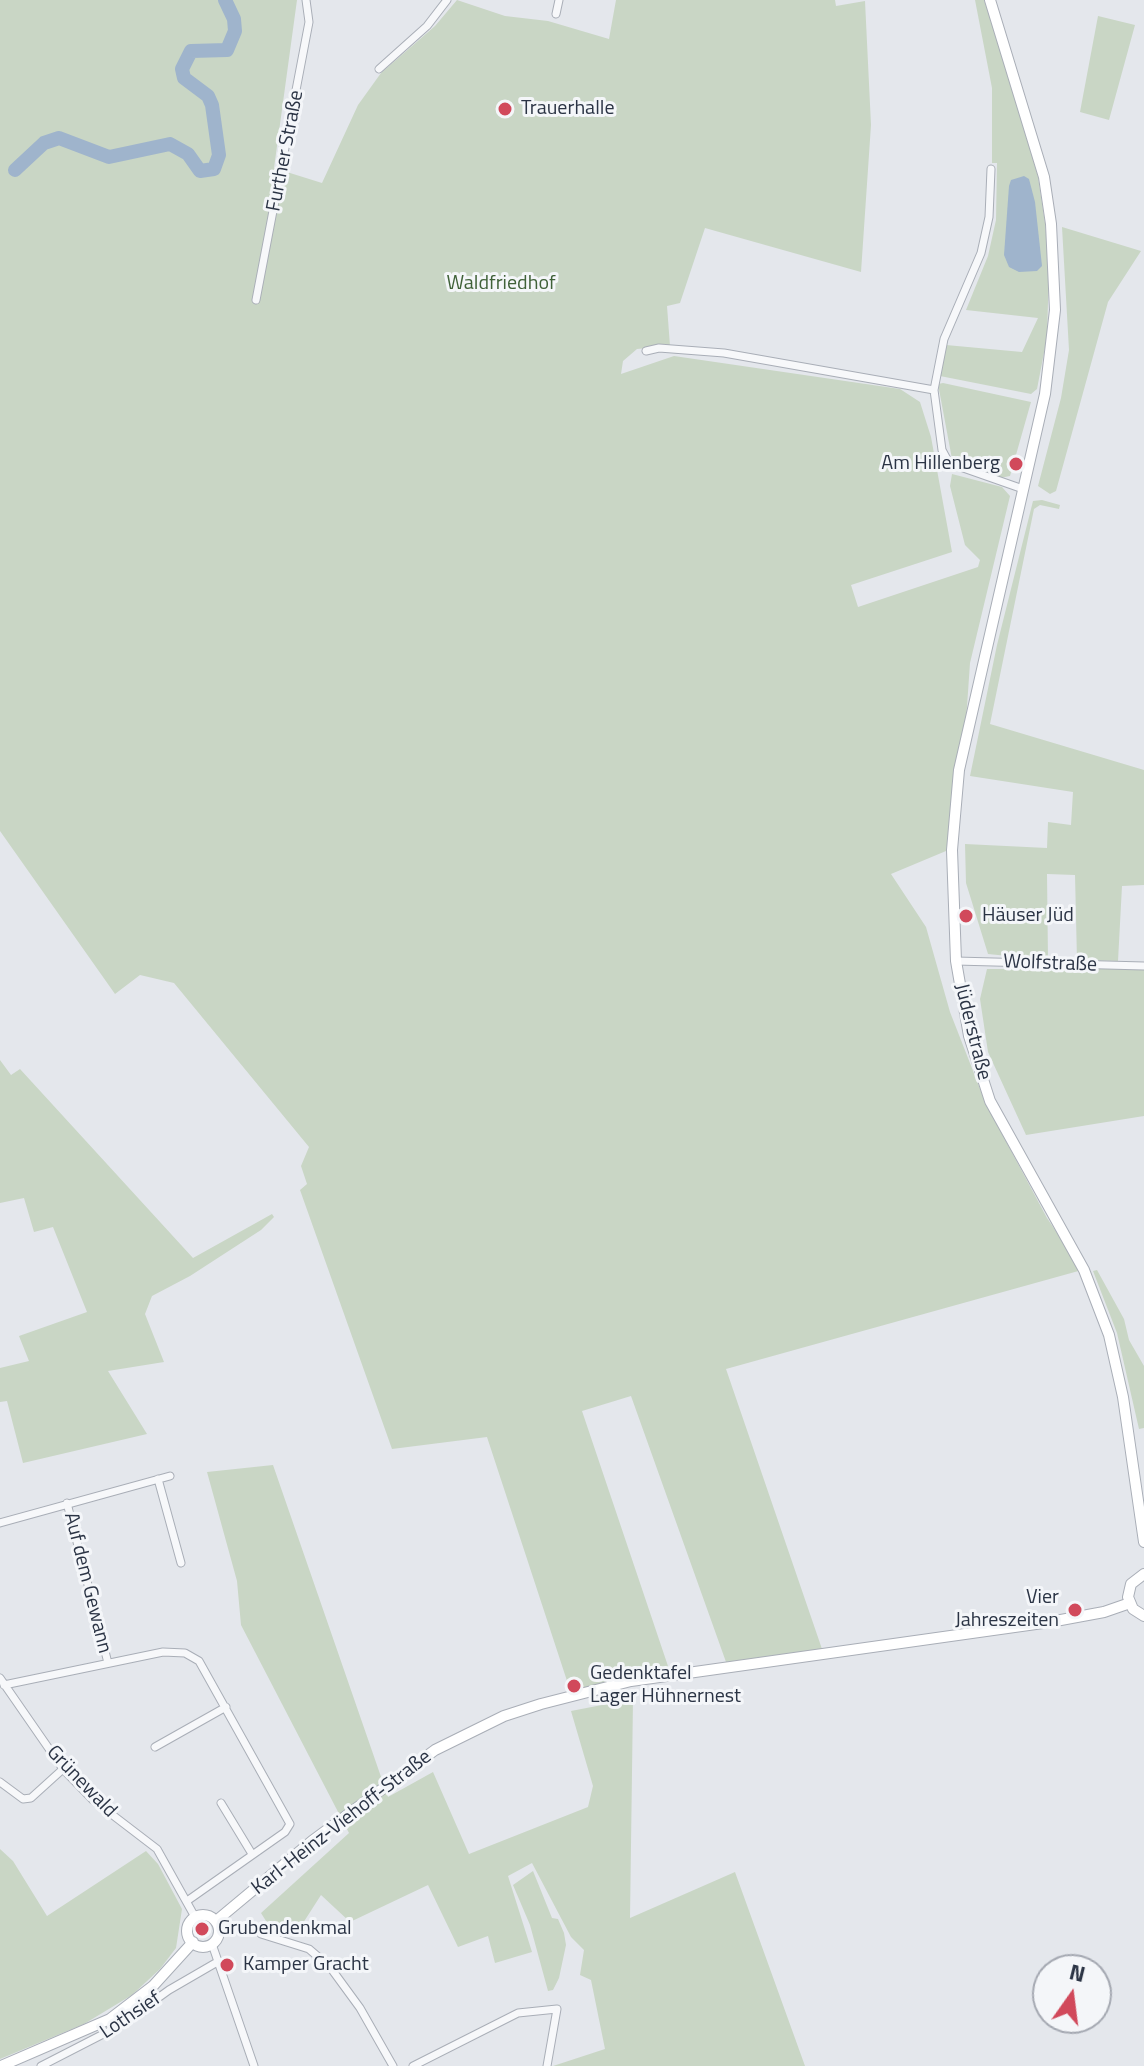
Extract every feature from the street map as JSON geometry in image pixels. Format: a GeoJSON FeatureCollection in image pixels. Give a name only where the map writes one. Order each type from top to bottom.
{"type":"FeatureCollection","features":[{"type":"Feature","properties":{"kind":"main road","name":"Jüderstraße"},"geometry":{"type":"LineString","coordinates":[[990,0],[1044,177],[1054,266],[1053,337],[1045,394],[959,770],[952,850],[956,961],[969,1036],[990,1101],[1084,1270],[1109,1335],[1123,1397],[1144,1542]]}},
{"type":"Feature","properties":{"kind":"main road"},"geometry":{"type":"LineString","coordinates":[[1144,1574],[1131,1584],[1130,1603],[1144,1616]]}},
{"type":"Feature","properties":{"kind":"main road","name":"Karl-Heinz-Viehoff-Straße"},"geometry":{"type":"LineString","coordinates":[[216,1921],[323,1833],[435,1750],[529,1708],[631,1681],[1050,1622],[1104,1612],[1130,1603]]}},
{"type":"Feature","properties":{"kind":"main road"},"geometry":{"type":"LineString","coordinates":[[204,1915],[216,1921],[218,1936],[212,1944],[202,1946],[193,1942],[187,1929],[195,1917],[204,1915]]}},
{"type":"Feature","properties":{"kind":"main road"},"geometry":{"type":"LineString","coordinates":[[1,2066],[110,2019],[153,1986],[193,1942]]}},
{"type":"Feature","properties":{"kind":"street","name":"Further Straße"},"geometry":{"type":"LineString","coordinates":[[256,300],[309,22],[306,0]]}},
{"type":"Feature","properties":{"kind":"street"},"geometry":{"type":"LineString","coordinates":[[379,69],[427,26],[447,0]]}},
{"type":"Feature","properties":{"kind":"street"},"geometry":{"type":"LineString","coordinates":[[556,14],[559,0]]}},
{"type":"Feature","properties":{"kind":"street"},"geometry":{"type":"LineString","coordinates":[[991,169],[989,217],[981,253],[944,339],[934,390],[942,450],[949,463],[1023,489]]}},
{"type":"Feature","properties":{"kind":"street"},"geometry":{"type":"LineString","coordinates":[[646,351],[659,348],[724,353],[934,390]]}},
{"type":"Feature","properties":{"kind":"street","name":"Wolfstraße"},"geometry":{"type":"LineString","coordinates":[[956,961],[1144,966]]}},
{"type":"Feature","properties":{"kind":"street"},"geometry":{"type":"LineString","coordinates":[[0,1523],[170,1476]]}},
{"type":"Feature","properties":{"kind":"street"},"geometry":{"type":"LineString","coordinates":[[158,1479],[181,1563]]}},
{"type":"Feature","properties":{"kind":"street","name":"Auf dem Gewann"},"geometry":{"type":"LineString","coordinates":[[67,1503],[108,1663]]}},
{"type":"Feature","properties":{"kind":"street","name":"Auf dem Gewann"},"geometry":{"type":"LineString","coordinates":[[2,1681],[163,1652],[185,1653],[199,1661],[290,1824],[285,1832],[252,1854]]}},
{"type":"Feature","properties":{"kind":"street","name":"Grünewald"},"geometry":{"type":"LineString","coordinates":[[2,1681],[63,1769],[93,1800],[157,1849],[195,1917]]}},
{"type":"Feature","properties":{"kind":"street"},"geometry":{"type":"LineString","coordinates":[[155,1747],[226,1707]]}},
{"type":"Feature","properties":{"kind":"street"},"geometry":{"type":"LineString","coordinates":[[0,1782],[23,1799],[31,1798],[63,1769]]}},
{"type":"Feature","properties":{"kind":"street"},"geometry":{"type":"LineString","coordinates":[[187,1901],[252,1854],[221,1803]]}},
{"type":"Feature","properties":{"kind":"street"},"geometry":{"type":"LineString","coordinates":[[261,1934],[309,1949],[330,1967],[360,2008],[393,2066]]}},
{"type":"Feature","properties":{"kind":"street"},"geometry":{"type":"LineString","coordinates":[[212,1944],[254,2066]]}},
{"type":"Feature","properties":{"kind":"street","name":"Lothsief"},"geometry":{"type":"LineString","coordinates":[[41,2066],[108,2033],[169,1990],[219,1961]]}},
{"type":"Feature","properties":{"kind":"street"},"geometry":{"type":"LineString","coordinates":[[413,2066],[518,2013],[557,2009],[547,2066]]}},
{"type":"Feature","properties":{"kind":"green space","name":"Waldfriedhof"},"geometry":{"type":"Polygon","coordinates":[[[0,0],[297,0],[274,168],[322,183],[358,105],[381,73],[435,26],[457,0],[505,16],[548,21],[609,39],[616,0],[835,0],[836,6],[865,1],[871,125],[861,272],[705,228],[680,303],[667,306],[670,346],[637,349],[623,361],[621,374],[674,356],[900,389],[920,402],[931,437],[952,552],[851,585],[858,607],[978,567],[980,560],[965,545],[950,486],[952,474],[1002,487],[1010,496],[970,663],[964,750],[946,851],[891,874],[926,927],[950,1012],[986,1104],[1047,1218],[1082,1270],[726,1369],[822,1649],[726,1662],[631,1396],[582,1411],[670,1672],[570,1690],[487,1437],[392,1449],[300,1190],[307,1184],[301,1166],[309,1147],[174,983],[140,975],[115,994],[0,831],[0,0]]]}},
{"type":"Feature","properties":{"kind":"green space"},"geometry":{"type":"Polygon","coordinates":[[[975,0],[984,0],[1016,96],[1038,177],[1045,223],[1049,267],[1047,337],[1037,389],[1031,394],[940,376],[946,345],[1022,352],[1038,318],[966,310],[988,256],[996,220],[997,163],[992,163],[992,88],[975,0]]]}},
{"type":"Feature","properties":{"kind":"green space"},"geometry":{"type":"Polygon","coordinates":[[[1098,16],[1135,25],[1109,120],[1080,112],[1098,16]]]}},
{"type":"Feature","properties":{"kind":"green space"},"geometry":{"type":"Polygon","coordinates":[[[1062,227],[1141,251],[1108,302],[1056,491],[1050,494],[1038,486],[1061,398],[1069,350],[1062,227]]]}},
{"type":"Feature","properties":{"kind":"green space"},"geometry":{"type":"Polygon","coordinates":[[[938,384],[1031,402],[1010,476],[1000,478],[952,459],[938,384]]]}},
{"type":"Feature","properties":{"kind":"green space"},"geometry":{"type":"Polygon","coordinates":[[[1033,501],[1060,505],[1059,509],[1040,505],[1034,509],[990,724],[1144,770],[1144,885],[1122,886],[1118,961],[1077,960],[1075,875],[1047,874],[1048,960],[988,954],[966,883],[965,844],[1047,848],[1048,822],[1071,825],[1073,792],[970,776],[997,645],[1033,501]]]}},
{"type":"Feature","properties":{"kind":"green space"},"geometry":{"type":"Polygon","coordinates":[[[987,969],[1144,969],[1144,1116],[1026,1135],[988,1052],[980,999],[987,969]]]}},
{"type":"Feature","properties":{"kind":"green space"},"geometry":{"type":"Polygon","coordinates":[[[0,1060],[11,1075],[20,1069],[193,1258],[272,1214],[274,1217],[261,1230],[190,1276],[152,1296],[145,1314],[164,1362],[108,1371],[147,1434],[23,1463],[7,1401],[0,1402],[0,1368],[29,1361],[19,1336],[87,1312],[53,1227],[34,1232],[24,1198],[0,1203],[0,1060]]]}},
{"type":"Feature","properties":{"kind":"green space"},"geometry":{"type":"Polygon","coordinates":[[[1097,1270],[1124,1319],[1129,1340],[1144,1366],[1144,1428],[1139,1429],[1117,1333],[1093,1271],[1097,1270]]]}},
{"type":"Feature","properties":{"kind":"green space"},"geometry":{"type":"Polygon","coordinates":[[[273,1465],[388,1797],[433,1772],[469,1854],[588,1807],[593,1786],[571,1711],[633,1699],[630,1918],[735,1872],[805,2066],[553,2066],[605,2049],[591,1980],[580,1975],[584,1950],[571,1937],[532,1863],[508,1876],[532,1952],[495,1963],[488,1936],[458,1947],[428,1885],[350,1922],[321,1895],[296,1934],[266,1921],[261,1913],[349,1833],[241,1625],[237,1581],[207,1472],[273,1465]]]}},
{"type":"Feature","properties":{"kind":"green space"},"geometry":{"type":"Polygon","coordinates":[[[0,1849],[13,1861],[47,1916],[146,1851],[158,1864],[182,1909],[176,1948],[160,1969],[132,1995],[84,2024],[0,2059],[0,1849]]]}},
{"type":"Feature","properties":{"kind":"green space"},"geometry":{"type":"Polygon","coordinates":[[[533,1871],[552,1918],[558,1919],[566,1945],[559,1978],[553,1990],[548,1991],[530,1925],[513,1885],[533,1871]]]}},
{"type":"Feature","properties":{"kind":"water"},"geometry":{"type":"Polygon","coordinates":[[[1024,176],[1029,179],[1035,202],[1042,266],[1037,271],[1019,272],[1009,267],[1004,255],[1009,186],[1011,180],[1024,176]]]}},
{"type":"Feature","properties":{"kind":"waterway"},"geometry":{"type":"LineString","coordinates":[[15,170],[44,143],[59,138],[109,157],[170,144],[188,154],[200,171],[214,169],[219,155],[212,105],[208,96],[184,78],[182,69],[191,51],[227,50],[235,31],[234,19],[225,0]]}},
{"type":"Feature","properties":{"kind":"place","name":"Trauerhalle"},"geometry":{"type":"Point","coordinates":[505,109]}},
{"type":"Feature","properties":{"kind":"place","name":"Am Hillenberg"},"geometry":{"type":"Point","coordinates":[1016,464]}},
{"type":"Feature","properties":{"kind":"place","name":"Häuser Jüd"},"geometry":{"type":"Point","coordinates":[966,916]}},
{"type":"Feature","properties":{"kind":"place","name":"Vier Jahreszeiten"},"geometry":{"type":"Point","coordinates":[1075,1610]}},
{"type":"Feature","properties":{"kind":"place","name":"Gedenktafel Lager Hühnernest"},"geometry":{"type":"Point","coordinates":[574,1686]}},
{"type":"Feature","properties":{"kind":"place","name":"Grubendenkmal"},"geometry":{"type":"Point","coordinates":[202,1929]}},
{"type":"Feature","properties":{"kind":"place","name":"Kamper Gracht"},"geometry":{"type":"Point","coordinates":[227,1965]}}]}
